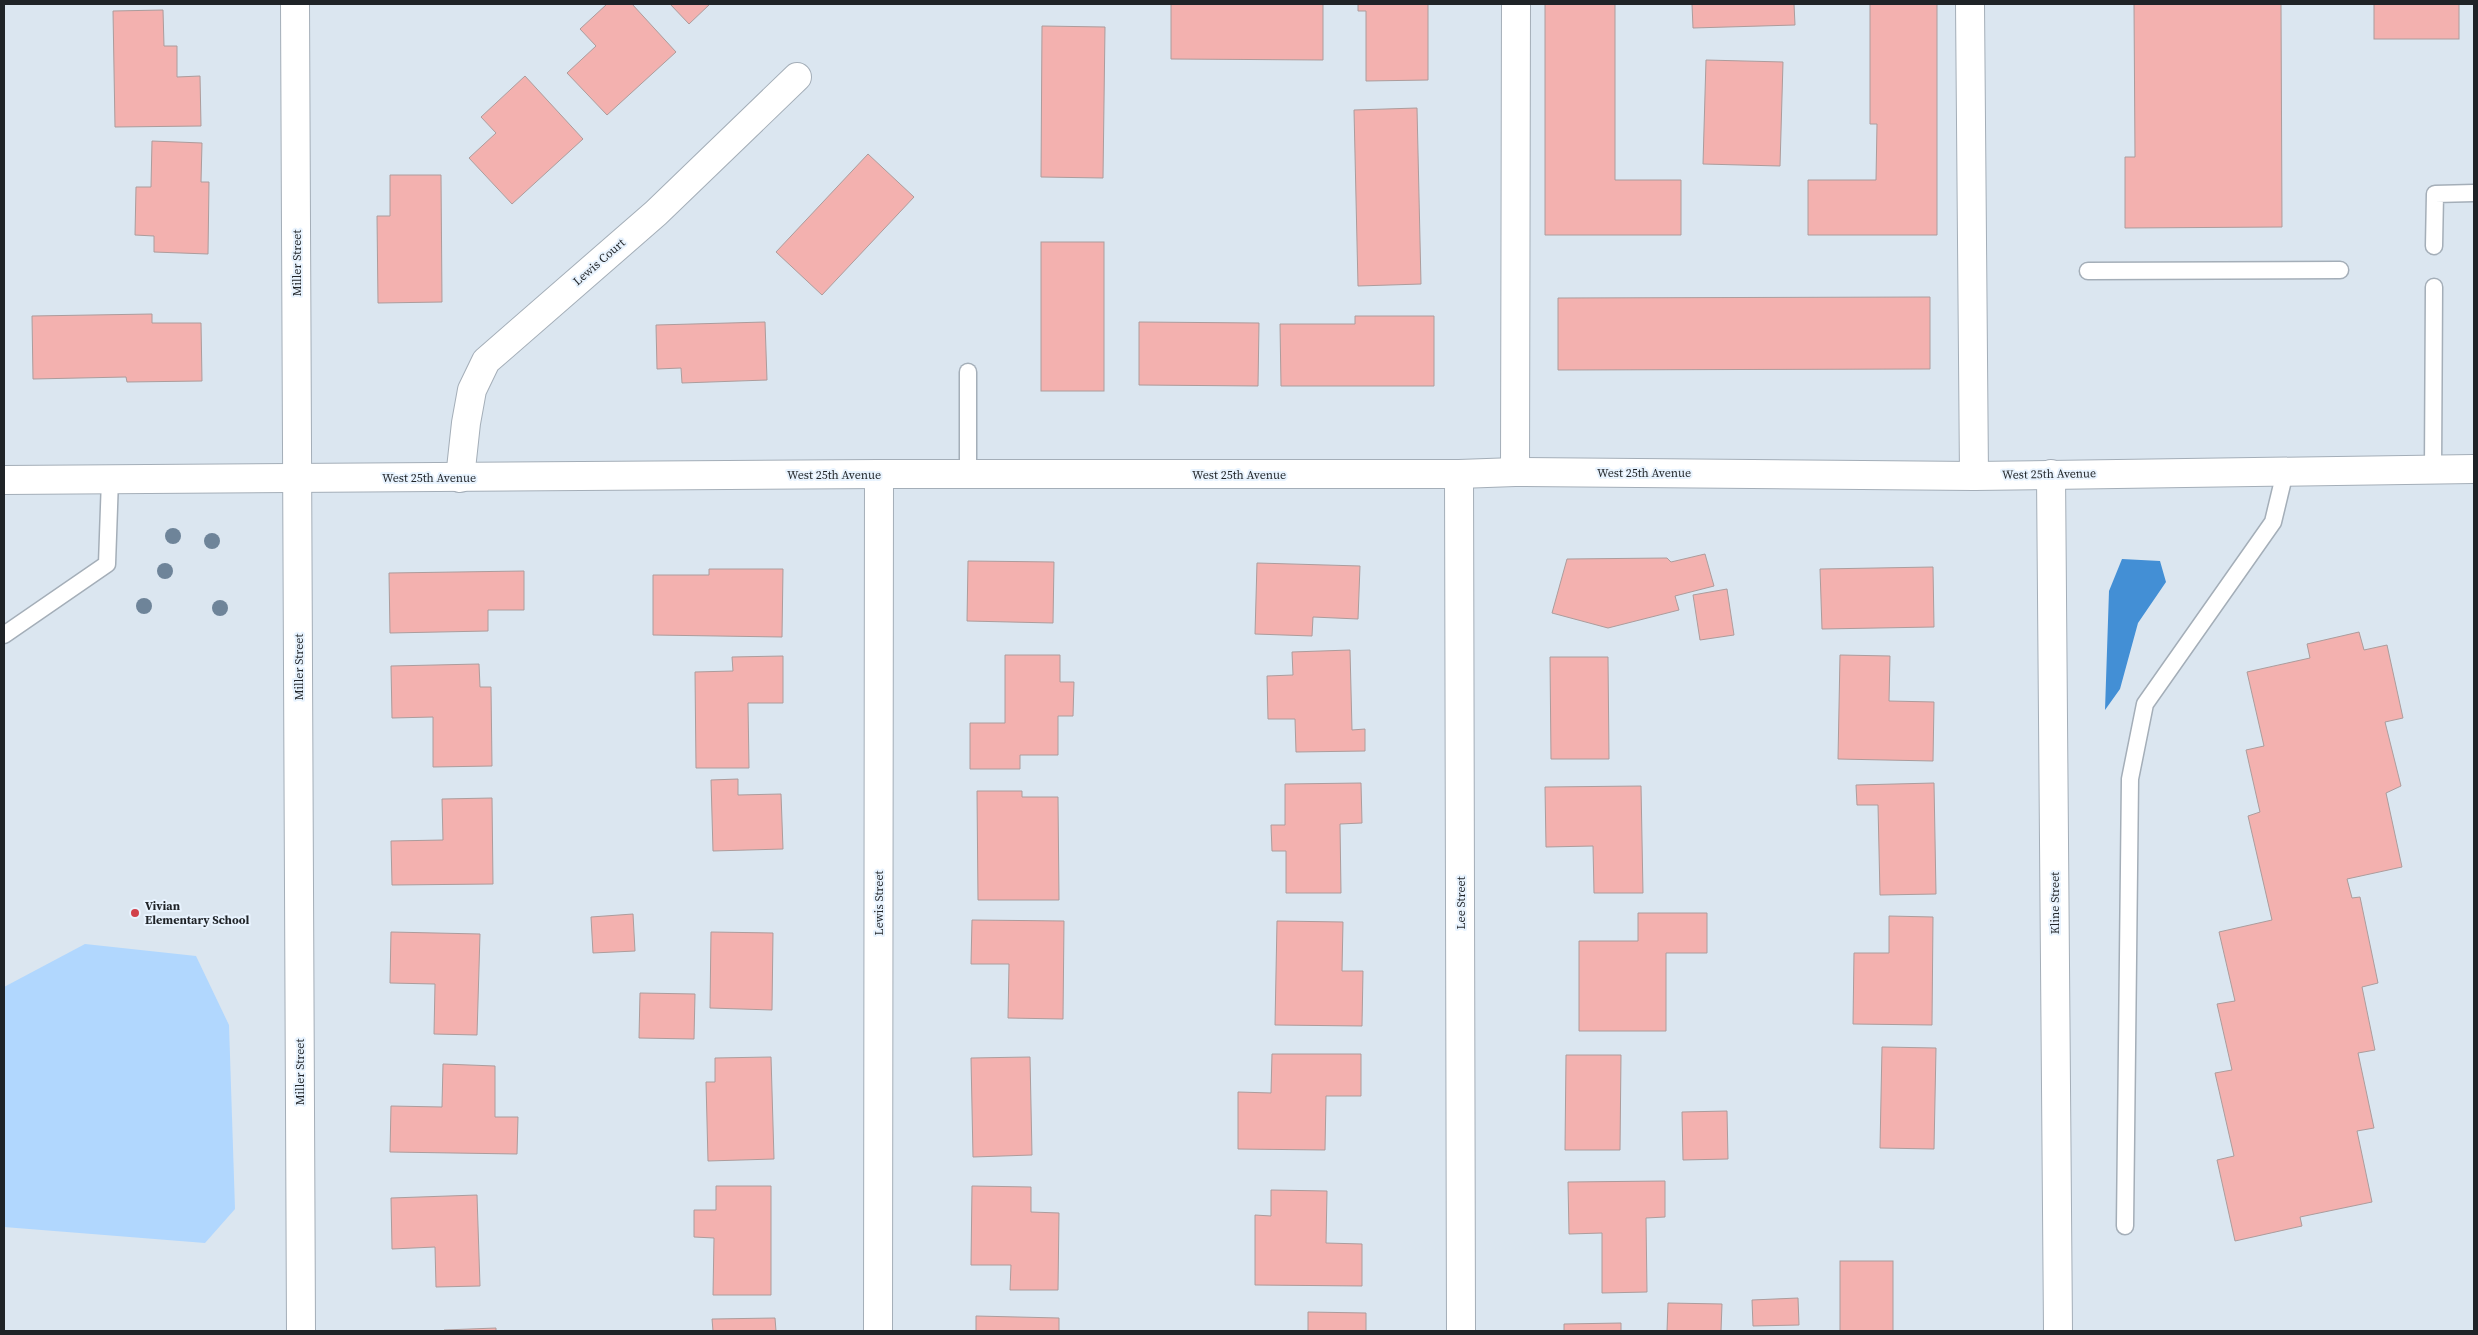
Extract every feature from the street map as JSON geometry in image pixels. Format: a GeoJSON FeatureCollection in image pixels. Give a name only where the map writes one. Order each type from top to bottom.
{"type":"FeatureCollection","features":[{"type":"Feature","properties":{"kind":"street","name":"Miller Street"},"geometry":{"type":"LineString","coordinates":[[295,4],[301,1331]]}},
{"type":"Feature","properties":{"kind":"street"},"geometry":{"type":"LineString","coordinates":[[1515,472],[1516,4]]}},
{"type":"Feature","properties":{"kind":"street"},"geometry":{"type":"LineString","coordinates":[[1970,4],[1974,476]]}},
{"type":"Feature","properties":{"kind":"street","name":"Lewis Court"},"geometry":{"type":"LineString","coordinates":[[460,478],[472,390],[486,361],[656,213],[797,77]]}},
{"type":"Feature","properties":{"kind":"street","name":"West 25th Avenue"},"geometry":{"type":"LineString","coordinates":[[4,480],[879,474],[968,476],[1459,474],[1515,472],[1974,476],[2474,469]]}},
{"type":"Feature","properties":{"kind":"street","name":"Lewis Street"},"geometry":{"type":"LineString","coordinates":[[878,1331],[879,474]]}},
{"type":"Feature","properties":{"kind":"street","name":"Lee Street"},"geometry":{"type":"LineString","coordinates":[[1459,474],[1461,1331]]}},
{"type":"Feature","properties":{"kind":"street","name":"Kline Street"},"geometry":{"type":"LineString","coordinates":[[2052,474],[2058,1331]]}},
{"type":"Feature","properties":{"kind":"lane"},"geometry":{"type":"LineString","coordinates":[[2434,246],[2435,194],[2474,193]]}},
{"type":"Feature","properties":{"kind":"lane"},"geometry":{"type":"LineString","coordinates":[[2088,271],[2340,270]]}},
{"type":"Feature","properties":{"kind":"lane"},"geometry":{"type":"LineString","coordinates":[[2434,287],[2434,470]]}},
{"type":"Feature","properties":{"kind":"lane"},"geometry":{"type":"LineString","coordinates":[[968,372],[968,476]]}},
{"type":"Feature","properties":{"kind":"lane"},"geometry":{"type":"LineString","coordinates":[[2125,1226],[2130,779],[2144,713],[2146,704],[2272,522],[2285,472]]}},
{"type":"Feature","properties":{"kind":"lane"},"geometry":{"type":"LineString","coordinates":[[4,635],[107,564],[110,479]]}},
{"type":"Feature","properties":{"kind":"shaded area"},"geometry":{"type":"Polygon","coordinates":[[[85,944],[196,956],[229,1025],[235,1209],[205,1243],[4,1227],[4,987],[85,944]]]}},
{"type":"Feature","properties":{"kind":"water"},"geometry":{"type":"Polygon","coordinates":[[[2122,559],[2160,561],[2166,582],[2138,623],[2120,689],[2105,710],[2109,591],[2122,559]]]}},
{"type":"Feature","properties":{"kind":"building"},"geometry":{"type":"Polygon","coordinates":[[[607,4],[632,4],[676,52],[607,115],[567,73],[596,46],[580,29],[607,4]]]}},
{"type":"Feature","properties":{"kind":"building"},"geometry":{"type":"Polygon","coordinates":[[[670,4],[710,4],[689,24],[670,4]]]}},
{"type":"Feature","properties":{"kind":"building"},"geometry":{"type":"Polygon","coordinates":[[[1171,4],[1323,4],[1323,60],[1171,59],[1171,4]]]}},
{"type":"Feature","properties":{"kind":"building"},"geometry":{"type":"Polygon","coordinates":[[[1358,4],[1428,4],[1428,80],[1366,81],[1366,11],[1358,11],[1358,4]]]}},
{"type":"Feature","properties":{"kind":"building"},"geometry":{"type":"Polygon","coordinates":[[[1545,4],[1615,4],[1615,180],[1681,180],[1681,235],[1545,235],[1545,4]]]}},
{"type":"Feature","properties":{"kind":"building"},"geometry":{"type":"Polygon","coordinates":[[[1692,4],[1794,4],[1795,25],[1693,28],[1692,4]]]}},
{"type":"Feature","properties":{"kind":"building"},"geometry":{"type":"Polygon","coordinates":[[[1870,4],[1937,4],[1937,235],[1808,235],[1808,180],[1876,180],[1877,124],[1870,124],[1870,4]]]}},
{"type":"Feature","properties":{"kind":"building"},"geometry":{"type":"Polygon","coordinates":[[[2134,4],[2281,4],[2282,227],[2125,228],[2125,157],[2135,157],[2134,4]]]}},
{"type":"Feature","properties":{"kind":"building"},"geometry":{"type":"Polygon","coordinates":[[[2374,4],[2459,4],[2459,39],[2374,39],[2374,4]]]}},
{"type":"Feature","properties":{"kind":"building"},"geometry":{"type":"Polygon","coordinates":[[[163,10],[164,46],[177,46],[177,77],[200,76],[201,126],[115,127],[113,11],[163,10]]]}},
{"type":"Feature","properties":{"kind":"building"},"geometry":{"type":"Polygon","coordinates":[[[1042,26],[1105,27],[1103,178],[1041,177],[1042,26]]]}},
{"type":"Feature","properties":{"kind":"building"},"geometry":{"type":"Polygon","coordinates":[[[1706,60],[1783,62],[1780,166],[1703,164],[1706,60]]]}},
{"type":"Feature","properties":{"kind":"building"},"geometry":{"type":"Polygon","coordinates":[[[525,76],[583,139],[512,204],[469,158],[496,133],[481,117],[525,76]]]}},
{"type":"Feature","properties":{"kind":"building"},"geometry":{"type":"Polygon","coordinates":[[[1417,108],[1421,284],[1358,286],[1354,110],[1417,108]]]}},
{"type":"Feature","properties":{"kind":"building"},"geometry":{"type":"Polygon","coordinates":[[[152,141],[202,143],[201,182],[209,182],[208,254],[154,252],[154,236],[135,235],[136,187],[151,187],[152,141]]]}},
{"type":"Feature","properties":{"kind":"building"},"geometry":{"type":"Polygon","coordinates":[[[868,154],[914,197],[822,295],[776,252],[868,154]]]}},
{"type":"Feature","properties":{"kind":"building"},"geometry":{"type":"Polygon","coordinates":[[[390,175],[441,175],[442,302],[378,303],[377,216],[390,216],[390,175]]]}},
{"type":"Feature","properties":{"kind":"building"},"geometry":{"type":"Polygon","coordinates":[[[1041,242],[1104,242],[1104,391],[1041,391],[1041,242]]]}},
{"type":"Feature","properties":{"kind":"building"},"geometry":{"type":"Polygon","coordinates":[[[1930,297],[1930,369],[1558,370],[1558,298],[1930,297]]]}},
{"type":"Feature","properties":{"kind":"building"},"geometry":{"type":"Polygon","coordinates":[[[152,314],[152,323],[201,323],[202,381],[127,382],[126,377],[33,379],[32,316],[152,314]]]}},
{"type":"Feature","properties":{"kind":"building"},"geometry":{"type":"Polygon","coordinates":[[[1355,316],[1434,316],[1434,386],[1281,386],[1280,324],[1355,324],[1355,316]]]}},
{"type":"Feature","properties":{"kind":"building"},"geometry":{"type":"Polygon","coordinates":[[[765,322],[767,380],[682,383],[681,368],[657,369],[656,325],[765,322]]]}},
{"type":"Feature","properties":{"kind":"building"},"geometry":{"type":"Polygon","coordinates":[[[1139,322],[1259,323],[1258,386],[1139,385],[1139,322]]]}},
{"type":"Feature","properties":{"kind":"building"},"geometry":{"type":"Polygon","coordinates":[[[1705,554],[1714,586],[1675,596],[1679,610],[1608,628],[1552,613],[1567,559],[1667,558],[1671,562],[1705,554]]]}},
{"type":"Feature","properties":{"kind":"building"},"geometry":{"type":"Polygon","coordinates":[[[968,561],[1054,562],[1053,623],[967,621],[968,561]]]}},
{"type":"Feature","properties":{"kind":"building"},"geometry":{"type":"Polygon","coordinates":[[[1257,563],[1360,566],[1358,619],[1313,617],[1312,636],[1255,634],[1257,563]]]}},
{"type":"Feature","properties":{"kind":"building"},"geometry":{"type":"Polygon","coordinates":[[[1933,567],[1934,627],[1822,629],[1820,569],[1933,567]]]}},
{"type":"Feature","properties":{"kind":"building"},"geometry":{"type":"Polygon","coordinates":[[[709,569],[783,569],[782,637],[653,635],[653,575],[709,575],[709,569]]]}},
{"type":"Feature","properties":{"kind":"building"},"geometry":{"type":"Polygon","coordinates":[[[524,571],[524,610],[488,610],[488,631],[390,633],[389,573],[524,571]]]}},
{"type":"Feature","properties":{"kind":"building"},"geometry":{"type":"Polygon","coordinates":[[[1727,589],[1734,635],[1700,640],[1693,595],[1727,589]]]}},
{"type":"Feature","properties":{"kind":"building"},"geometry":{"type":"Polygon","coordinates":[[[2359,632],[2364,650],[2387,645],[2403,718],[2385,722],[2401,786],[2386,793],[2402,867],[2347,879],[2352,898],[2360,897],[2378,983],[2362,987],[2375,1050],[2358,1053],[2374,1128],[2357,1131],[2372,1202],[2300,1217],[2302,1226],[2235,1241],[2217,1160],[2234,1156],[2215,1073],[2232,1070],[2217,1004],[2235,1001],[2219,932],[2272,920],[2248,816],[2260,812],[2246,750],[2264,746],[2247,672],[2310,658],[2307,644],[2359,632]]]}},
{"type":"Feature","properties":{"kind":"building"},"geometry":{"type":"Polygon","coordinates":[[[1350,650],[1352,730],[1365,729],[1365,751],[1296,752],[1295,719],[1268,719],[1267,676],[1293,675],[1292,652],[1350,650]]]}},
{"type":"Feature","properties":{"kind":"building"},"geometry":{"type":"Polygon","coordinates":[[[1005,655],[1060,655],[1060,682],[1074,682],[1073,716],[1058,716],[1058,755],[1020,755],[1020,769],[970,769],[970,723],[1005,723],[1005,655]]]}},
{"type":"Feature","properties":{"kind":"building"},"geometry":{"type":"Polygon","coordinates":[[[1840,655],[1890,656],[1889,701],[1934,702],[1933,761],[1838,759],[1840,655]]]}},
{"type":"Feature","properties":{"kind":"building"},"geometry":{"type":"Polygon","coordinates":[[[783,656],[783,703],[748,703],[749,768],[696,768],[695,672],[733,671],[732,657],[783,656]]]}},
{"type":"Feature","properties":{"kind":"building"},"geometry":{"type":"Polygon","coordinates":[[[1550,657],[1608,657],[1609,759],[1551,759],[1550,657]]]}},
{"type":"Feature","properties":{"kind":"building"},"geometry":{"type":"Polygon","coordinates":[[[479,664],[480,687],[491,687],[492,766],[433,767],[433,717],[392,718],[391,666],[479,664]]]}},
{"type":"Feature","properties":{"kind":"building"},"geometry":{"type":"Polygon","coordinates":[[[738,779],[738,795],[781,794],[783,849],[713,851],[711,780],[738,779]]]}},
{"type":"Feature","properties":{"kind":"building"},"geometry":{"type":"Polygon","coordinates":[[[1361,783],[1362,823],[1340,824],[1341,893],[1286,893],[1286,851],[1272,851],[1271,825],[1285,825],[1285,784],[1361,783]]]}},
{"type":"Feature","properties":{"kind":"building"},"geometry":{"type":"Polygon","coordinates":[[[1934,783],[1936,894],[1880,895],[1878,805],[1857,805],[1856,785],[1934,783]]]}},
{"type":"Feature","properties":{"kind":"building"},"geometry":{"type":"Polygon","coordinates":[[[1641,786],[1643,893],[1594,893],[1593,846],[1546,847],[1545,787],[1641,786]]]}},
{"type":"Feature","properties":{"kind":"building"},"geometry":{"type":"Polygon","coordinates":[[[977,791],[1022,791],[1022,797],[1058,797],[1059,900],[978,900],[977,791]]]}},
{"type":"Feature","properties":{"kind":"building"},"geometry":{"type":"Polygon","coordinates":[[[492,798],[493,884],[392,885],[391,841],[443,840],[442,799],[492,798]]]}},
{"type":"Feature","properties":{"kind":"building"},"geometry":{"type":"Polygon","coordinates":[[[1638,913],[1707,913],[1707,953],[1666,953],[1666,1031],[1579,1031],[1579,941],[1638,941],[1638,913]]]}},
{"type":"Feature","properties":{"kind":"building"},"geometry":{"type":"Polygon","coordinates":[[[633,914],[635,951],[593,953],[591,917],[633,914]]]}},
{"type":"Feature","properties":{"kind":"building"},"geometry":{"type":"Polygon","coordinates":[[[1889,916],[1933,917],[1932,1025],[1853,1024],[1854,953],[1889,953],[1889,916]]]}},
{"type":"Feature","properties":{"kind":"building"},"geometry":{"type":"Polygon","coordinates":[[[972,920],[1064,921],[1063,1019],[1008,1018],[1009,964],[971,964],[972,920]]]}},
{"type":"Feature","properties":{"kind":"building"},"geometry":{"type":"Polygon","coordinates":[[[1277,921],[1343,922],[1342,971],[1363,971],[1362,1026],[1275,1025],[1277,921]]]}},
{"type":"Feature","properties":{"kind":"building"},"geometry":{"type":"Polygon","coordinates":[[[391,932],[480,934],[477,1035],[434,1034],[435,984],[390,983],[391,932]]]}},
{"type":"Feature","properties":{"kind":"building"},"geometry":{"type":"Polygon","coordinates":[[[711,932],[773,933],[772,1010],[710,1008],[711,932]]]}},
{"type":"Feature","properties":{"kind":"building"},"geometry":{"type":"Polygon","coordinates":[[[640,993],[695,994],[694,1039],[639,1038],[640,993]]]}},
{"type":"Feature","properties":{"kind":"building"},"geometry":{"type":"Polygon","coordinates":[[[1882,1047],[1936,1048],[1934,1149],[1880,1148],[1882,1047]]]}},
{"type":"Feature","properties":{"kind":"building"},"geometry":{"type":"Polygon","coordinates":[[[1272,1054],[1361,1054],[1361,1096],[1326,1096],[1325,1150],[1238,1149],[1238,1092],[1271,1093],[1272,1054]]]}},
{"type":"Feature","properties":{"kind":"building"},"geometry":{"type":"Polygon","coordinates":[[[1566,1055],[1621,1055],[1620,1150],[1565,1150],[1566,1055]]]}},
{"type":"Feature","properties":{"kind":"building"},"geometry":{"type":"Polygon","coordinates":[[[771,1057],[774,1159],[708,1161],[706,1082],[715,1082],[715,1058],[771,1057]]]}},
{"type":"Feature","properties":{"kind":"building"},"geometry":{"type":"Polygon","coordinates":[[[1030,1057],[1032,1155],[973,1157],[971,1058],[1030,1057]]]}},
{"type":"Feature","properties":{"kind":"building"},"geometry":{"type":"Polygon","coordinates":[[[443,1064],[495,1066],[495,1117],[518,1117],[517,1154],[390,1152],[391,1106],[442,1107],[443,1064]]]}},
{"type":"Feature","properties":{"kind":"building"},"geometry":{"type":"Polygon","coordinates":[[[1727,1111],[1728,1159],[1683,1160],[1682,1112],[1727,1111]]]}},
{"type":"Feature","properties":{"kind":"building"},"geometry":{"type":"Polygon","coordinates":[[[1665,1181],[1665,1217],[1646,1218],[1647,1292],[1602,1293],[1602,1233],[1569,1234],[1568,1182],[1665,1181]]]}},
{"type":"Feature","properties":{"kind":"building"},"geometry":{"type":"Polygon","coordinates":[[[716,1186],[771,1186],[771,1295],[713,1295],[714,1238],[694,1237],[694,1210],[716,1210],[716,1186]]]}},
{"type":"Feature","properties":{"kind":"building"},"geometry":{"type":"Polygon","coordinates":[[[972,1186],[1031,1187],[1031,1212],[1059,1213],[1058,1290],[1010,1290],[1011,1265],[971,1265],[972,1186]]]}},
{"type":"Feature","properties":{"kind":"building"},"geometry":{"type":"Polygon","coordinates":[[[1271,1190],[1327,1191],[1326,1243],[1362,1244],[1362,1286],[1255,1285],[1255,1215],[1271,1216],[1271,1190]]]}},
{"type":"Feature","properties":{"kind":"building"},"geometry":{"type":"Polygon","coordinates":[[[477,1195],[480,1286],[436,1287],[435,1247],[392,1249],[391,1198],[477,1195]]]}},
{"type":"Feature","properties":{"kind":"building"},"geometry":{"type":"Polygon","coordinates":[[[1840,1261],[1893,1261],[1893,1331],[1840,1331],[1840,1261]]]}},
{"type":"Feature","properties":{"kind":"building"},"geometry":{"type":"Polygon","coordinates":[[[1798,1298],[1799,1325],[1753,1326],[1752,1300],[1798,1298]]]}},
{"type":"Feature","properties":{"kind":"building"},"geometry":{"type":"Polygon","coordinates":[[[1668,1303],[1722,1304],[1721,1331],[1667,1331],[1668,1303]]]}},
{"type":"Feature","properties":{"kind":"building"},"geometry":{"type":"Polygon","coordinates":[[[1308,1312],[1366,1313],[1366,1331],[1308,1331],[1308,1312]]]}},
{"type":"Feature","properties":{"kind":"building"},"geometry":{"type":"Polygon","coordinates":[[[976,1316],[1059,1318],[1059,1331],[976,1331],[976,1316]]]}},
{"type":"Feature","properties":{"kind":"building"},"geometry":{"type":"Polygon","coordinates":[[[775,1318],[776,1331],[713,1331],[712,1319],[775,1318]]]}},
{"type":"Feature","properties":{"kind":"building"},"geometry":{"type":"Polygon","coordinates":[[[1621,1323],[1621,1331],[1564,1331],[1564,1324],[1621,1323]]]}},
{"type":"Feature","properties":{"kind":"building"},"geometry":{"type":"Polygon","coordinates":[[[496,1328],[496,1331],[444,1331],[444,1330],[496,1328]]]}},
{"type":"Feature","properties":{"kind":"place","name":"Vivian Elementary School"},"geometry":{"type":"Point","coordinates":[135,913]}}]}
